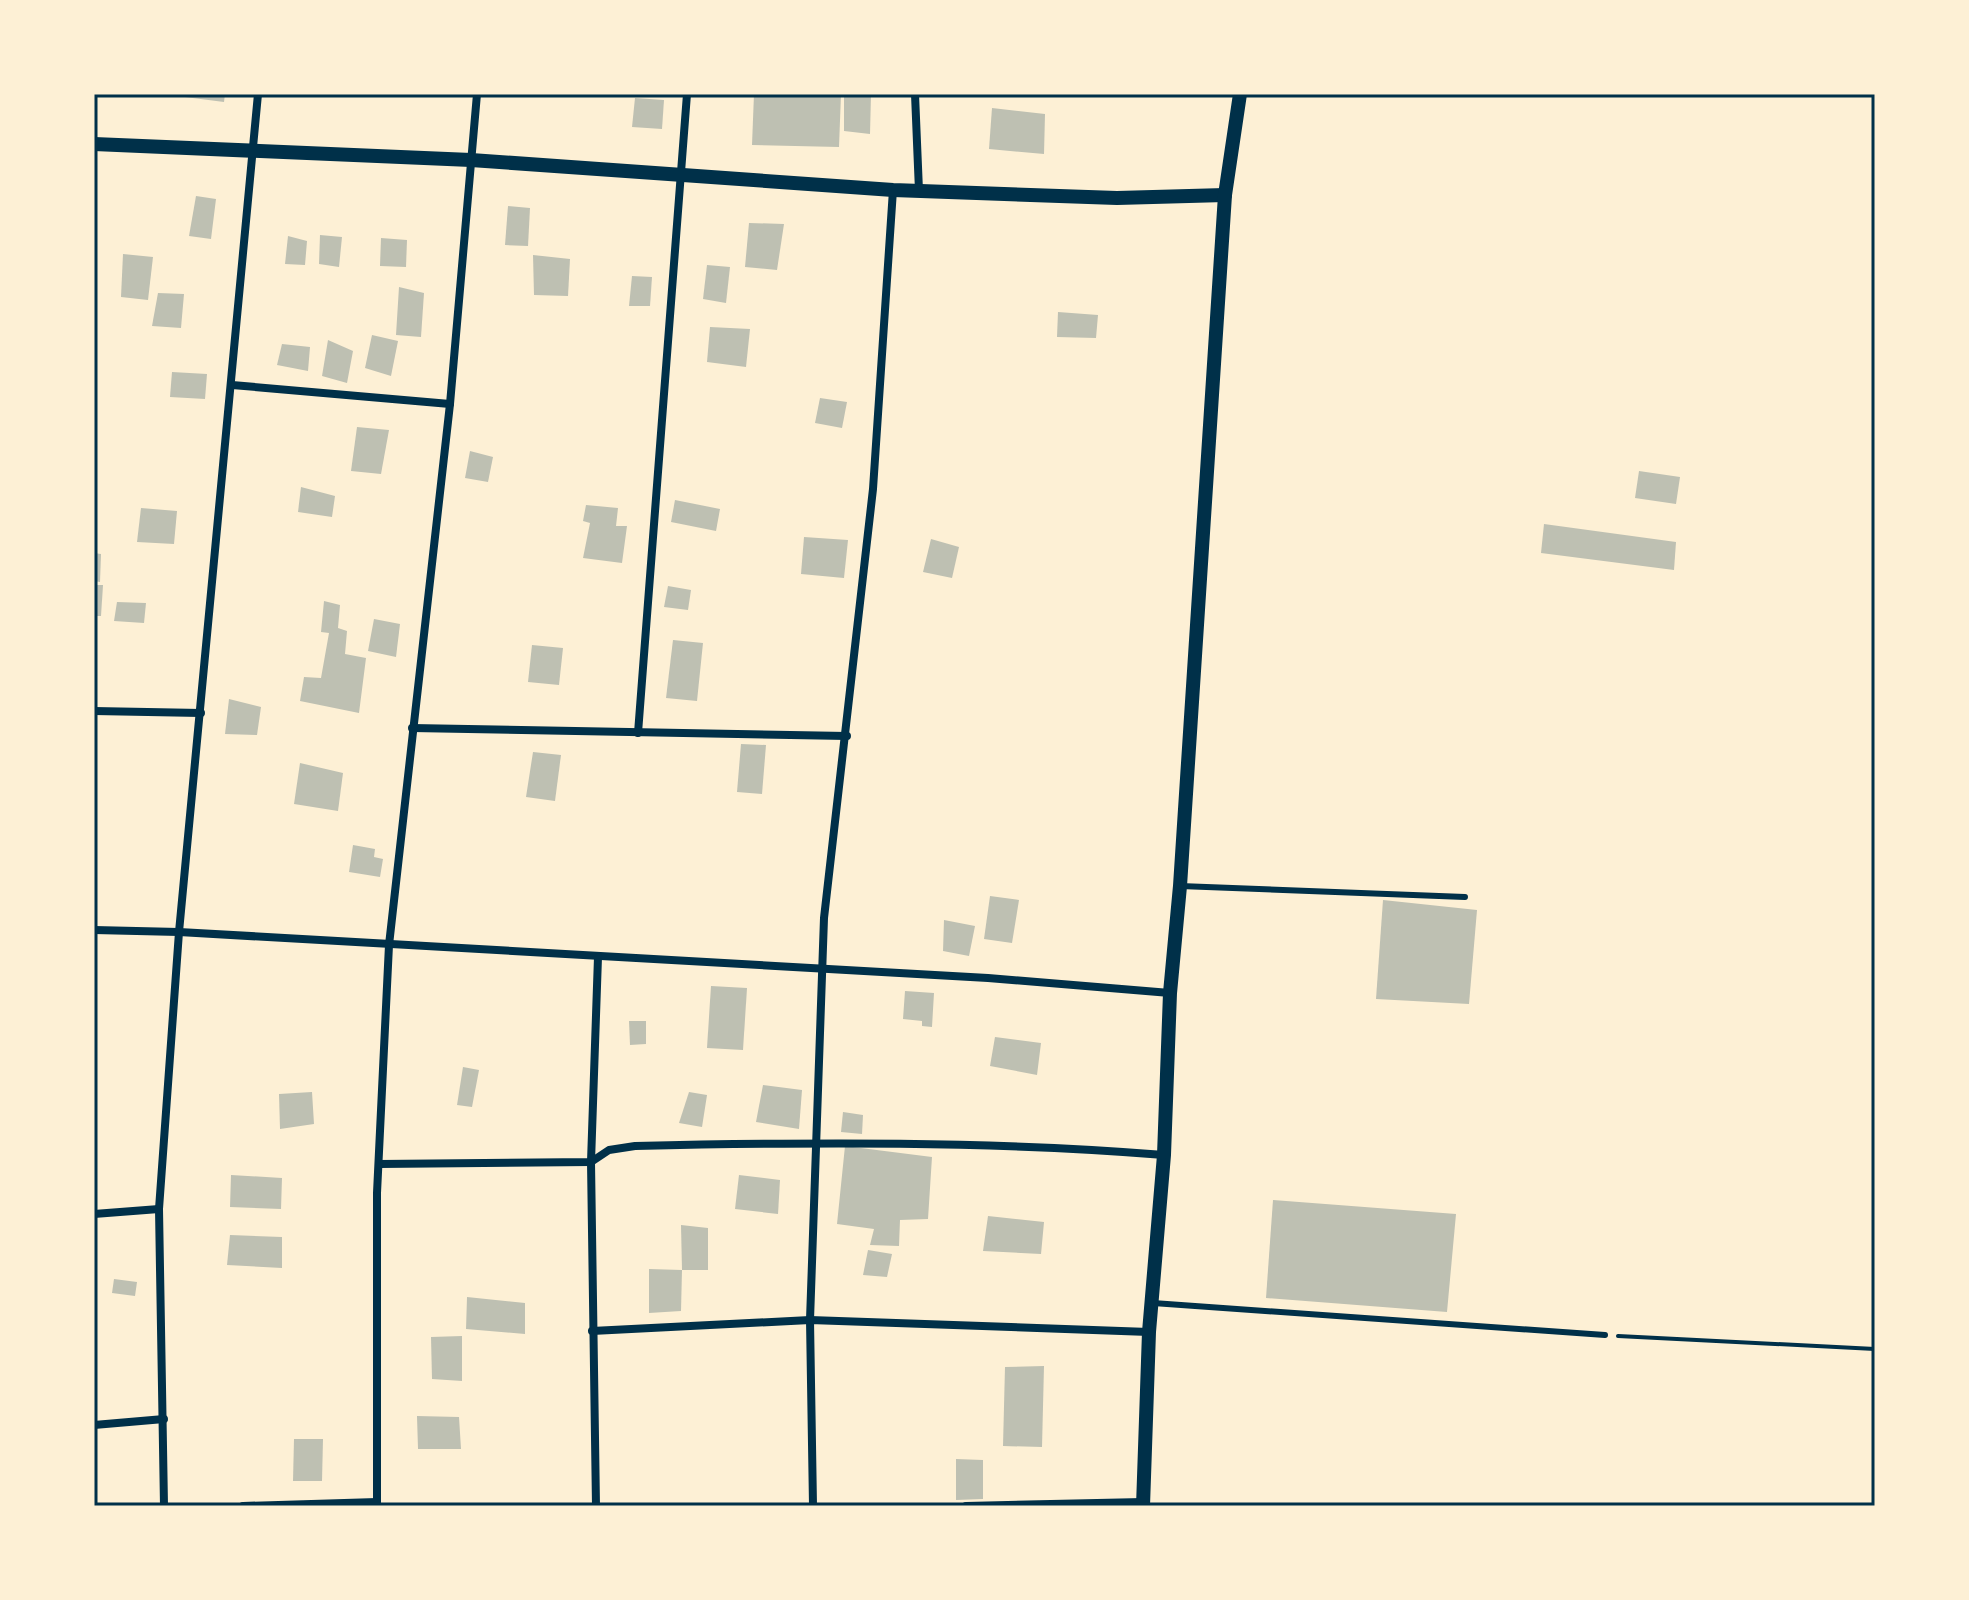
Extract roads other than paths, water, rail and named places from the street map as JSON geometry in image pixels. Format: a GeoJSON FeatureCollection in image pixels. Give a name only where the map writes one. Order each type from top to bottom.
{"type":"FeatureCollection","features":[{"type":"Feature","properties":{"kind":"street"},"geometry":{"type":"LineString","coordinates":[[164,1506],[159,1209],[179,932],[258,94]]}},
{"type":"Feature","properties":{"kind":"street"},"geometry":{"type":"LineString","coordinates":[[243,1506],[377,1504],[379,1164],[389,945],[450,404],[477,94]]}},
{"type":"Feature","properties":{"kind":"street"},"geometry":{"type":"LineString","coordinates":[[638,733],[687,94]]}},
{"type":"Feature","properties":{"kind":"street"},"geometry":{"type":"LineString","coordinates":[[915,94],[919,191]]}},
{"type":"Feature","properties":{"kind":"street"},"geometry":{"type":"LineString","coordinates":[[966,1506],[1143,1504],[1149,1332],[1164,1155],[1170,993],[1180,886],[1225,195],[1240,94]]}},
{"type":"Feature","properties":{"kind":"street"},"geometry":{"type":"LineString","coordinates":[[94,144],[682,172],[893,190],[1117,198],[1225,195]]}},
{"type":"Feature","properties":{"kind":"street"},"geometry":{"type":"LineString","coordinates":[[813,1506],[810,1320],[821,970],[829,866],[847,736],[873,489],[893,190]]}},
{"type":"Feature","properties":{"kind":"street"},"geometry":{"type":"LineString","coordinates":[[232,385],[450,404]]}},
{"type":"Feature","properties":{"kind":"street"},"geometry":{"type":"LineString","coordinates":[[94,711],[201,713]]}},
{"type":"Feature","properties":{"kind":"street"},"geometry":{"type":"LineString","coordinates":[[412,728],[847,736]]}},
{"type":"Feature","properties":{"kind":"street"},"geometry":{"type":"LineString","coordinates":[[94,930],[179,932],[1170,993]]}},
{"type":"Feature","properties":{"kind":"street"},"geometry":{"type":"LineString","coordinates":[[596,1506],[591,1162],[598,957]]}},
{"type":"Feature","properties":{"kind":"street"},"geometry":{"type":"LineString","coordinates":[[379,1164],[591,1162],[609,1150],[635,1146],[817,1141],[1052,1146],[1164,1155]]}},
{"type":"Feature","properties":{"kind":"street"},"geometry":{"type":"LineString","coordinates":[[94,1214],[159,1209]]}},
{"type":"Feature","properties":{"kind":"street"},"geometry":{"type":"LineString","coordinates":[[592,1331],[810,1320],[1149,1332]]}},
{"type":"Feature","properties":{"kind":"street"},"geometry":{"type":"LineString","coordinates":[[94,1425],[164,1419]]}},
{"type":"Feature","properties":{"kind":"lane"},"geometry":{"type":"LineString","coordinates":[[1180,886],[1465,897]]}},
{"type":"Feature","properties":{"kind":"lane"},"geometry":{"type":"LineString","coordinates":[[1151,1303],[1605,1335]]}}]}
